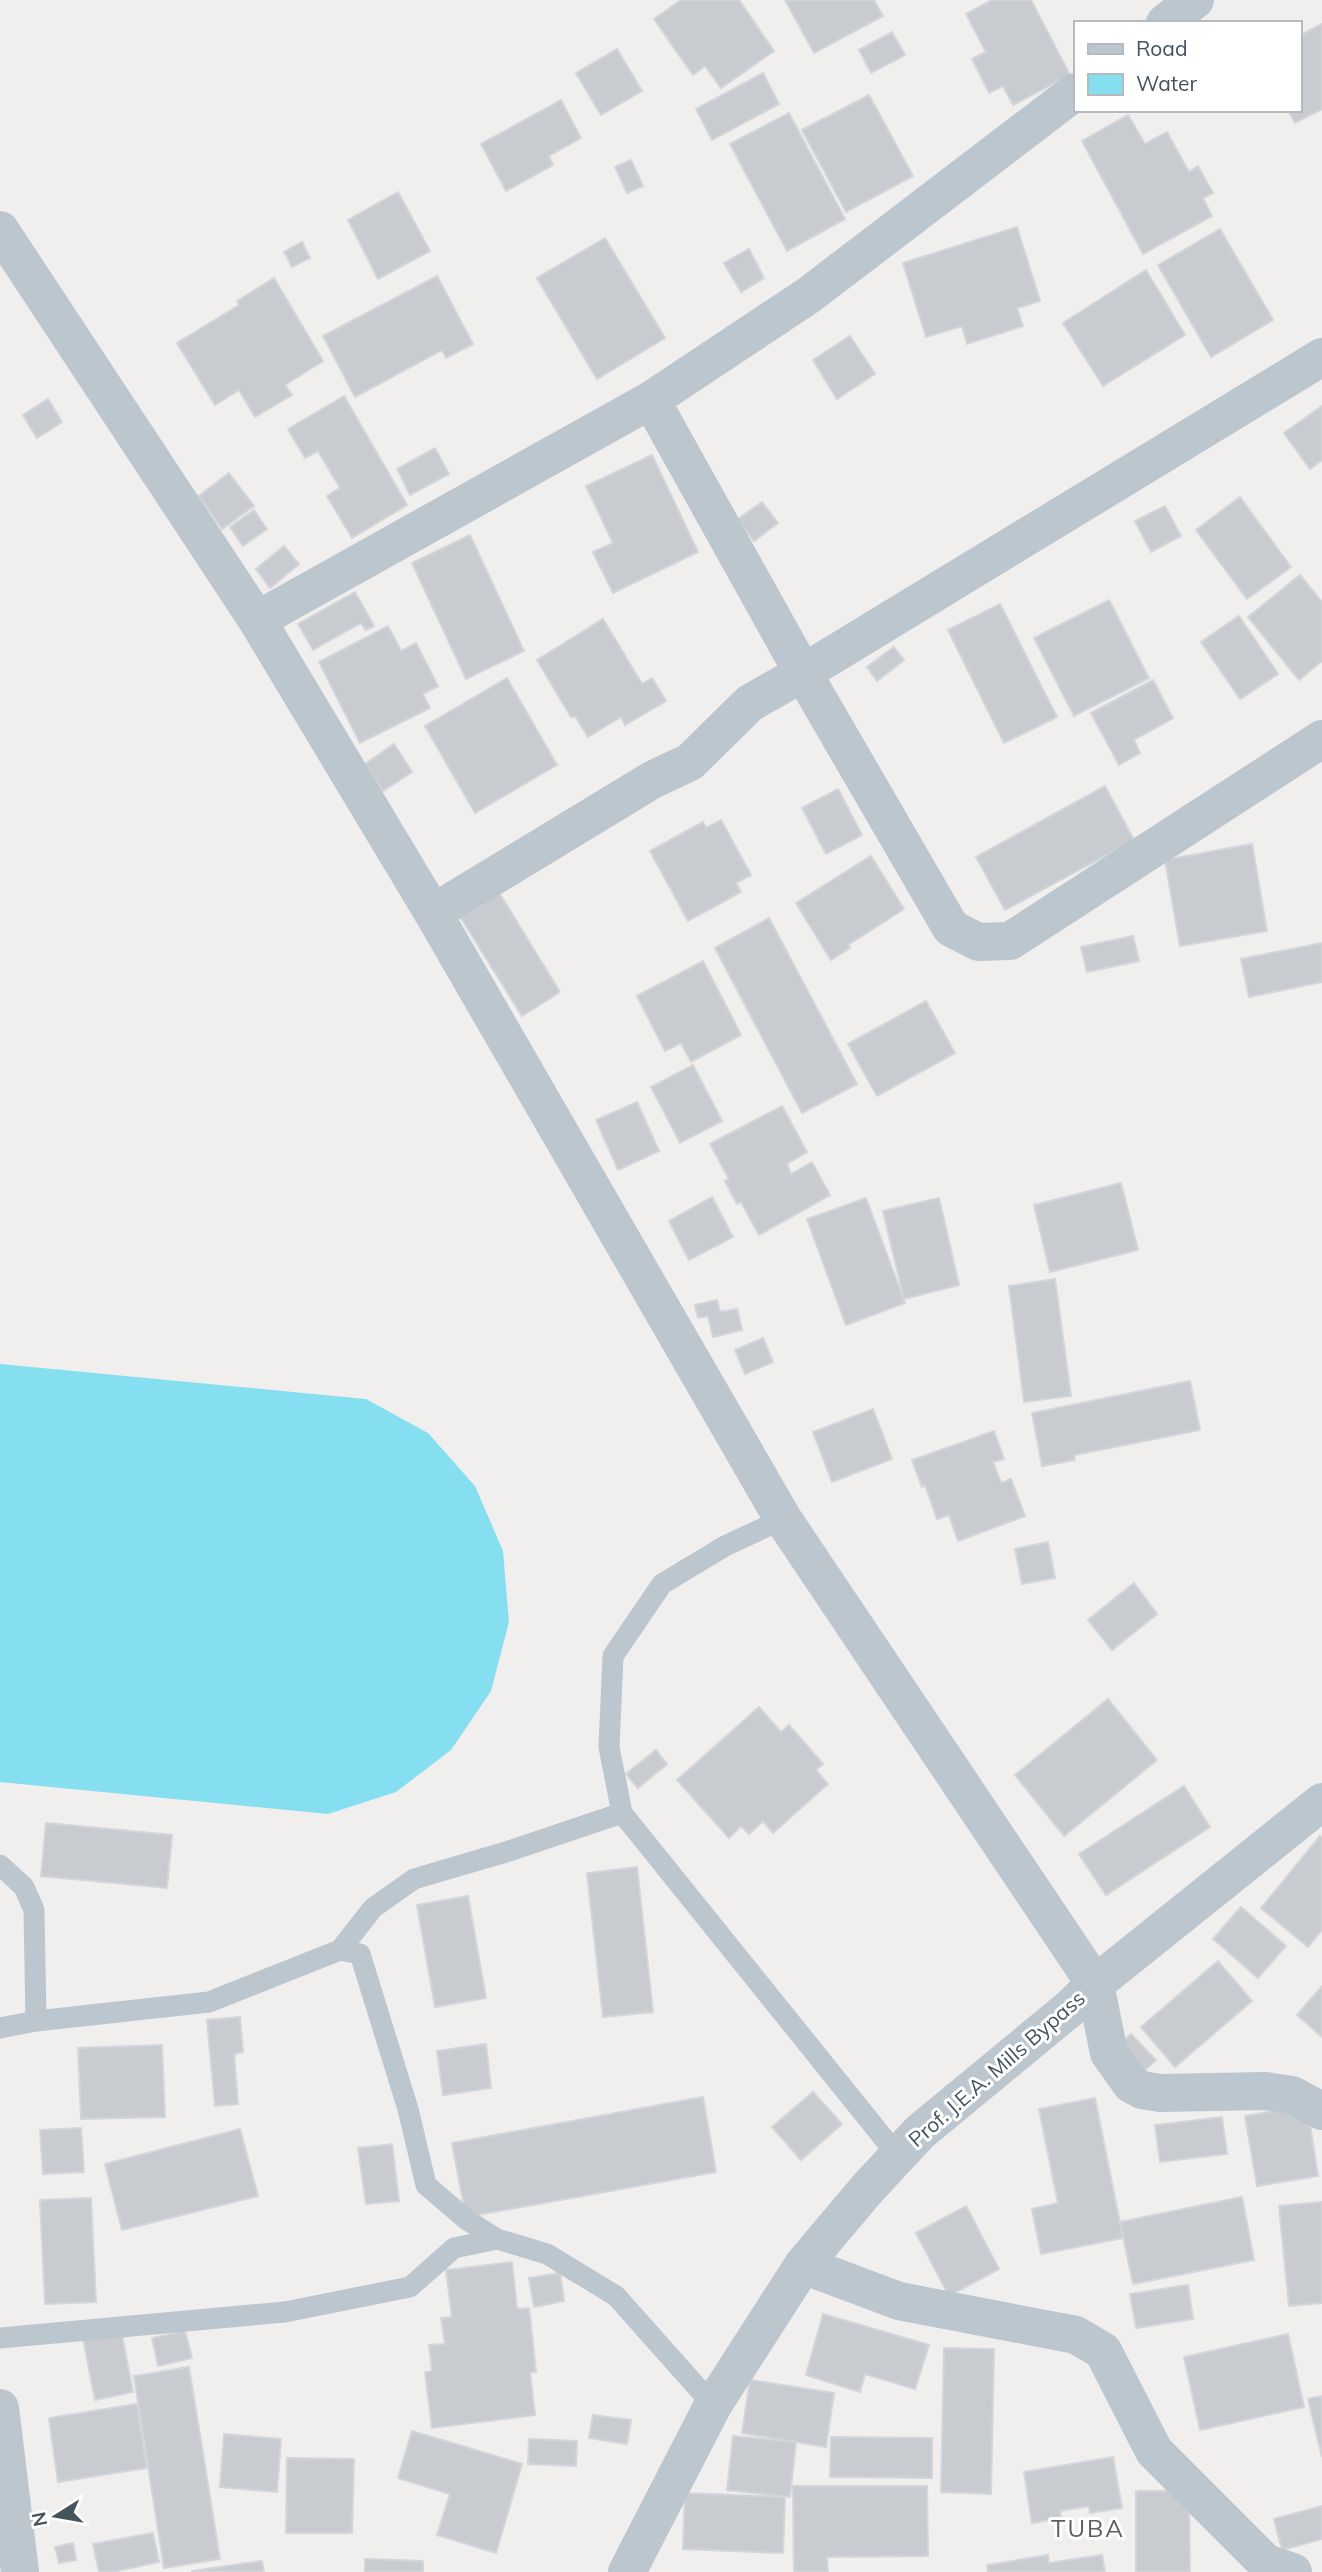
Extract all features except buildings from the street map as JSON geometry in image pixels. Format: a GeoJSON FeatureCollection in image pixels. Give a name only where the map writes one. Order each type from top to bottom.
{"type":"FeatureCollection","features":[{"type":"Feature","properties":{"kind":"street"},"geometry":{"type":"LineString","coordinates":[[1168,21],[1195,0]]}},
{"type":"Feature","properties":{"kind":"street"},"geometry":{"type":"LineString","coordinates":[[257,620],[651,400],[809,295],[1074,93]]}},
{"type":"Feature","properties":{"kind":"street"},"geometry":{"type":"LineString","coordinates":[[0,230],[257,620],[433,913],[783,1519],[1095,1983],[1109,2053],[1131,2084],[1142,2090],[1160,2093],[1266,2091],[1292,2095],[1322,2111]]}},
{"type":"Feature","properties":{"kind":"street"},"geometry":{"type":"LineString","coordinates":[[433,913],[652,780],[690,762],[750,703],[803,674],[1322,357]]}},
{"type":"Feature","properties":{"kind":"street"},"geometry":{"type":"LineString","coordinates":[[651,400],[803,674],[951,928],[978,942],[1010,941],[1322,739]]}},
{"type":"Feature","properties":{"kind":"street","name":"Prof. J.E.A. Mills Bypass"},"geometry":{"type":"LineString","coordinates":[[626,2572],[713,2405],[803,2265],[867,2189],[919,2132],[1069,2009],[1095,1983],[1322,1802]]}},
{"type":"Feature","properties":{"kind":"street"},"geometry":{"type":"LineString","coordinates":[[803,2265],[899,2301],[1076,2335],[1103,2351],[1154,2451],[1266,2563],[1293,2572]]}},
{"type":"Feature","properties":{"kind":"street"},"geometry":{"type":"LineString","coordinates":[[0,2409],[20,2572]]}},
{"type":"Feature","properties":{"kind":"lane"},"geometry":{"type":"LineString","coordinates":[[783,1519],[725,1545],[662,1584],[613,1656],[609,1747],[622,1813],[898,2156]]}},
{"type":"Feature","properties":{"kind":"lane"},"geometry":{"type":"LineString","coordinates":[[0,2028],[36,2021],[209,2002],[340,1950],[373,1908],[414,1879],[622,1813]]}},
{"type":"Feature","properties":{"kind":"lane"},"geometry":{"type":"LineString","coordinates":[[0,1865],[24,1887],[34,1910],[36,2021]]}},
{"type":"Feature","properties":{"kind":"lane"},"geometry":{"type":"LineString","coordinates":[[340,1950],[360,1954],[408,2109],[426,2185],[467,2220],[497,2239],[547,2254],[616,2296],[713,2405]]}},
{"type":"Feature","properties":{"kind":"lane"},"geometry":{"type":"LineString","coordinates":[[0,2338],[285,2312],[410,2287],[454,2248],[497,2239]]}},
{"type":"Feature","properties":{"kind":"water"},"geometry":{"type":"Polygon","coordinates":[[[0,1364],[366,1399],[428,1433],[475,1486],[503,1551],[509,1622],[491,1691],[451,1750],[396,1792],[328,1814],[0,1782],[0,1364]]]}},
{"type":"Feature","properties":{"kind":"district","name":"TUBA"},"geometry":{"type":"Point","coordinates":[1088,2529]}}]}
